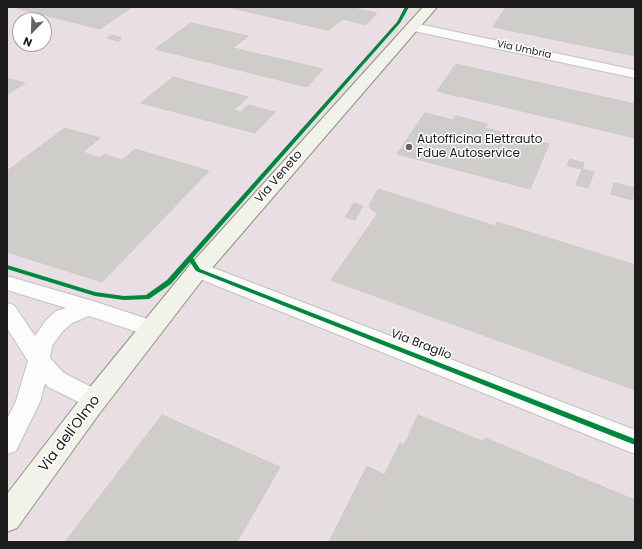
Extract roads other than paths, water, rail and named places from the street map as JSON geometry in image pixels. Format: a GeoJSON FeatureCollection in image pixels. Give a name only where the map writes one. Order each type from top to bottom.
{"type":"FeatureCollection","features":[{"type":"Feature","properties":{"kind":"main road","name":"Via Veneto"},"geometry":{"type":"LineString","coordinates":[[133,351],[198,270],[414,27],[429,7]]}},
{"type":"Feature","properties":{"kind":"main road","name":"Via dell'Olmo"},"geometry":{"type":"LineString","coordinates":[[7,518],[133,351]]}},
{"type":"Feature","properties":{"kind":"street","name":"Via Umbria"},"geometry":{"type":"LineString","coordinates":[[414,27],[635,74]]}},
{"type":"Feature","properties":{"kind":"street","name":"Via Braglio"},"geometry":{"type":"LineString","coordinates":[[198,270],[635,442]]}},
{"type":"Feature","properties":{"kind":"street"},"geometry":{"type":"LineString","coordinates":[[7,283],[39,291],[152,329]]}},
{"type":"Feature","properties":{"kind":"street"},"geometry":{"type":"LineString","coordinates":[[7,443],[28,402],[39,360],[41,344],[54,326],[64,318],[89,307]]}},
{"type":"Feature","properties":{"kind":"street"},"geometry":{"type":"LineString","coordinates":[[7,311],[39,360],[56,380],[95,400]]}},
{"type":"Feature","properties":{"kind":"place","name":"Autofficina Elettrauto Fdue Autoservice"},"geometry":{"type":"Point","coordinates":[409,147]}}]}
